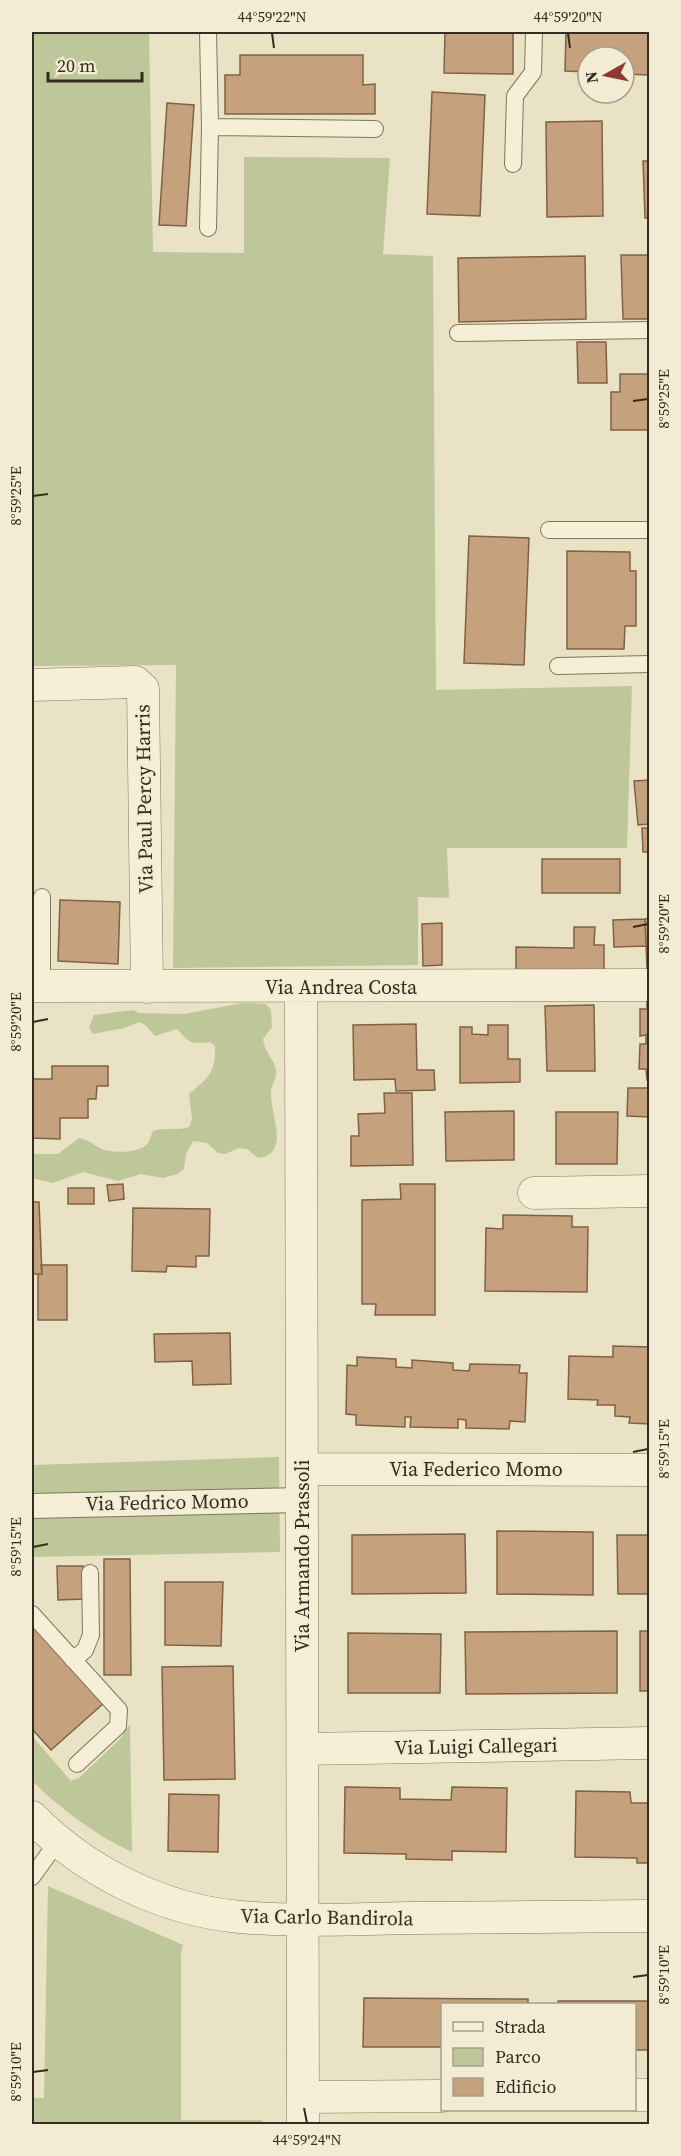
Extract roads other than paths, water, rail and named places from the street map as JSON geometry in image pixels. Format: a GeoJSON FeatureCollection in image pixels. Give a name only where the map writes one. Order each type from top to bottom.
{"type":"FeatureCollection","features":[{"type":"Feature","properties":{"kind":"street","name":"Via Paul Percy Harris"},"geometry":{"type":"LineString","coordinates":[[32,685],[135,682],[143,689],[147,987]]}},
{"type":"Feature","properties":{"kind":"street","name":"Via Andrea Costa"},"geometry":{"type":"LineString","coordinates":[[37,986],[650,985]]}},
{"type":"Feature","properties":{"kind":"street","name":"Via Armando Prassoli"},"geometry":{"type":"LineString","coordinates":[[302,987],[303,2111]]}},
{"type":"Feature","properties":{"kind":"street"},"geometry":{"type":"LineString","coordinates":[[534,1193],[650,1191]]}},
{"type":"Feature","properties":{"kind":"street","name":"Via Federico Momo"},"geometry":{"type":"LineString","coordinates":[[302,1469],[650,1470]]}},
{"type":"Feature","properties":{"kind":"street","name":"Via Fedrico Momo"},"geometry":{"type":"LineString","coordinates":[[32,1506],[302,1500]]}},
{"type":"Feature","properties":{"kind":"street","name":"Via Luigi Callegari"},"geometry":{"type":"LineString","coordinates":[[303,1749],[650,1743]]}},
{"type":"Feature","properties":{"kind":"street","name":"Via Carlo Bandirola"},"geometry":{"type":"LineString","coordinates":[[32,1817],[58,1841],[107,1874],[137,1890],[181,1906],[241,1917],[650,1917]]}},
{"type":"Feature","properties":{"kind":"street"},"geometry":{"type":"LineString","coordinates":[[303,2111],[441,2096]]}},
{"type":"Feature","properties":{"kind":"lane"},"geometry":{"type":"LineString","coordinates":[[208,32],[210,126],[208,228]]}},
{"type":"Feature","properties":{"kind":"lane"},"geometry":{"type":"LineString","coordinates":[[513,164],[515,96],[533,72],[534,32]]}},
{"type":"Feature","properties":{"kind":"lane"},"geometry":{"type":"LineString","coordinates":[[210,126],[375,129]]}},
{"type":"Feature","properties":{"kind":"lane"},"geometry":{"type":"LineString","coordinates":[[458,333],[650,330]]}},
{"type":"Feature","properties":{"kind":"lane"},"geometry":{"type":"LineString","coordinates":[[549,530],[650,530]]}},
{"type":"Feature","properties":{"kind":"lane"},"geometry":{"type":"LineString","coordinates":[[558,666],[650,664]]}},
{"type":"Feature","properties":{"kind":"lane"},"geometry":{"type":"LineString","coordinates":[[37,986],[42,897]]}},
{"type":"Feature","properties":{"kind":"lane"},"geometry":{"type":"LineString","coordinates":[[74,1660],[85,1650],[91,1635],[90,1573]]}},
{"type":"Feature","properties":{"kind":"lane"},"geometry":{"type":"LineString","coordinates":[[32,1614],[119,1710],[118,1726],[77,1764]]}},
{"type":"Feature","properties":{"kind":"lane"},"geometry":{"type":"LineString","coordinates":[[32,1877],[58,1841]]}}]}
